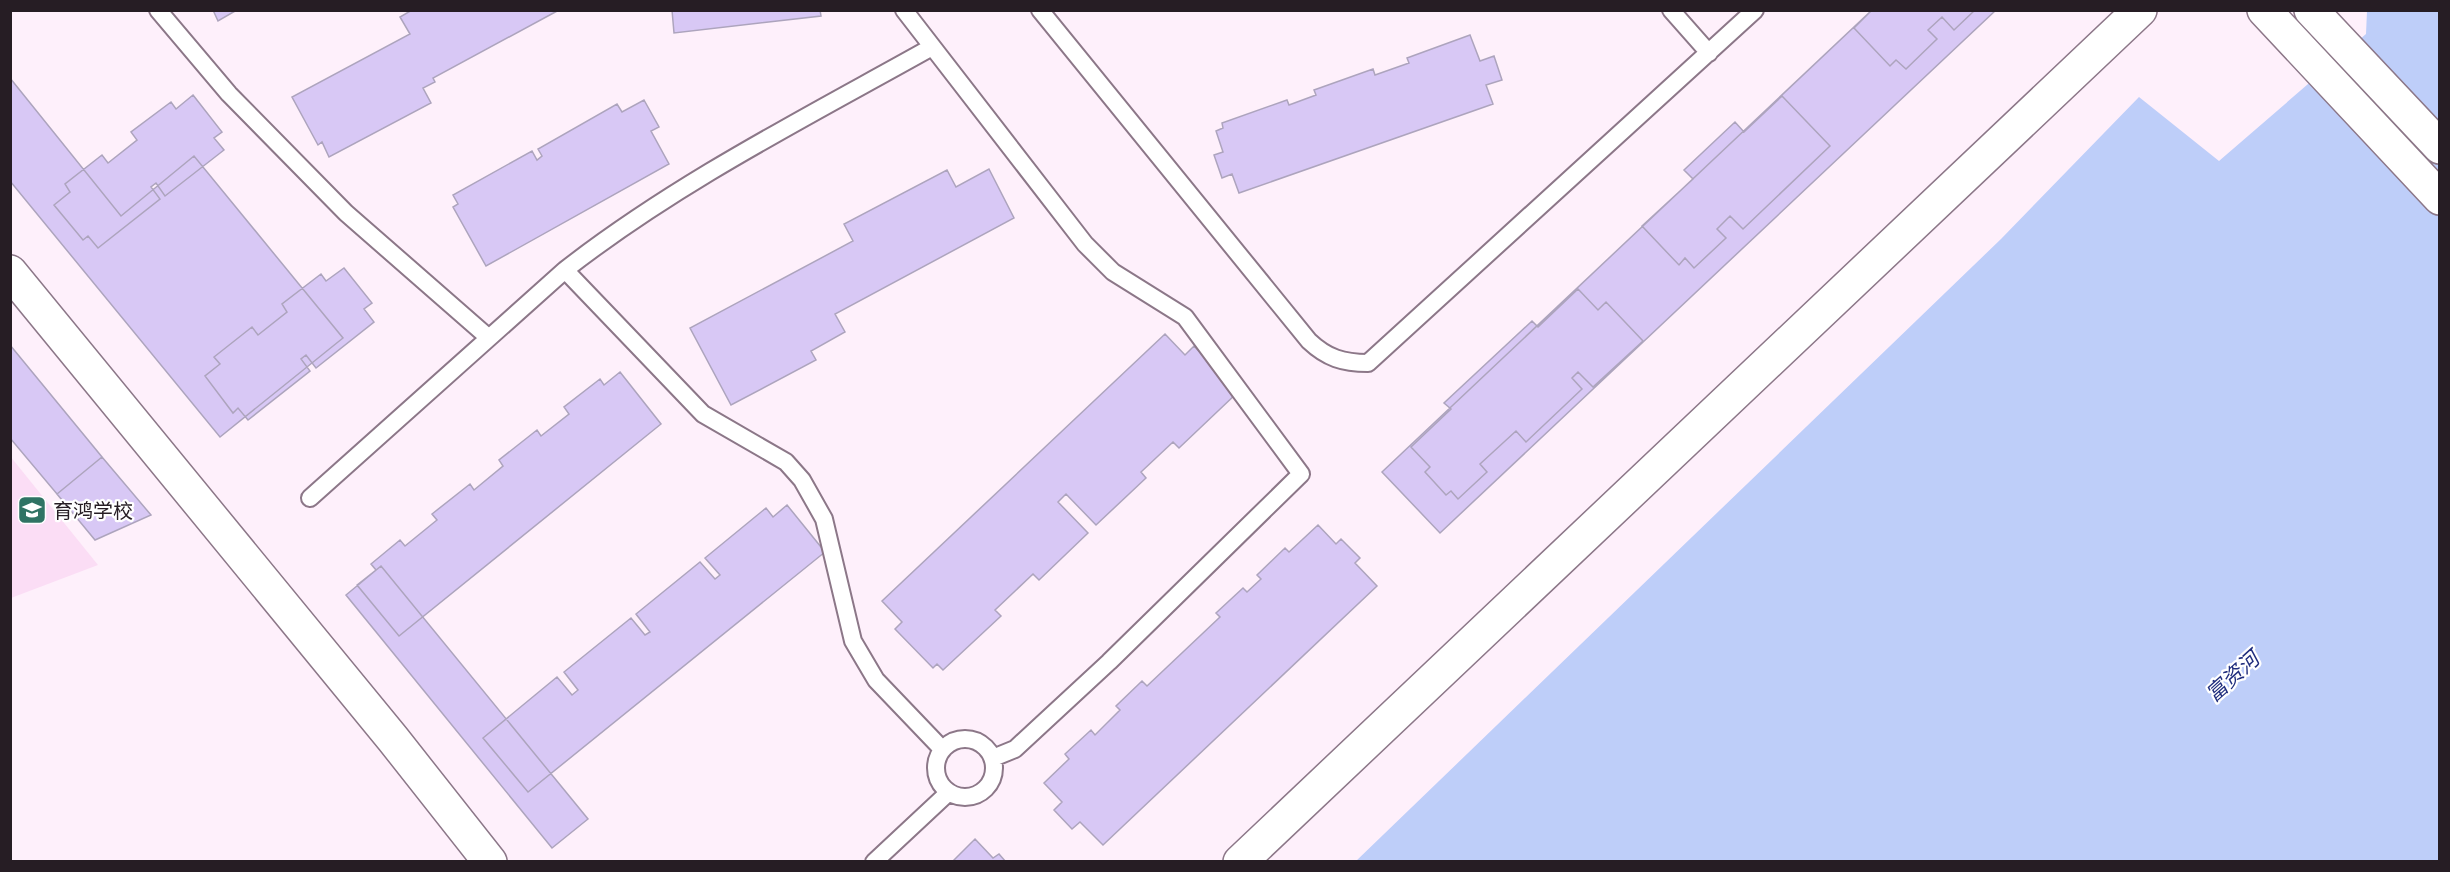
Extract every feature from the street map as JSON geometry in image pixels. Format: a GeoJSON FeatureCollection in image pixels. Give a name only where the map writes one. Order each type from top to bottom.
{"type":"FeatureCollection","features":[{"type":"Feature","properties":{"kind":"street"},"geometry":{"type":"LineString","coordinates":[[1240,861],[2140,10]]}},
{"type":"Feature","properties":{"kind":"street"},"geometry":{"type":"LineString","coordinates":[[2264,10],[2439,198]]}},
{"type":"Feature","properties":{"kind":"street"},"geometry":{"type":"LineString","coordinates":[[2311,10],[2439,147]]}},
{"type":"Feature","properties":{"kind":"street"},"geometry":{"type":"LineString","coordinates":[[10,272],[393,739],[490,861]]}},
{"type":"Feature","properties":{"kind":"lane"},"geometry":{"type":"LineString","coordinates":[[158,10],[229,94],[346,213],[489,338]]}},
{"type":"Feature","properties":{"kind":"lane"},"geometry":{"type":"LineString","coordinates":[[904,10],[1085,244],[1113,272],[1185,317],[1301,474],[1109,662],[1024,741],[1015,749],[993,758]]}},
{"type":"Feature","properties":{"kind":"lane"},"geometry":{"type":"LineString","coordinates":[[1040,10],[1309,340],[1321,352],[1335,360],[1352,363],[1368,363],[1755,10]]}},
{"type":"Feature","properties":{"kind":"lane"},"geometry":{"type":"LineString","coordinates":[[1671,10],[1709,53]]}},
{"type":"Feature","properties":{"kind":"lane"},"geometry":{"type":"LineString","coordinates":[[310,498],[565,270],[633,220],[701,177],[932,47]]}},
{"type":"Feature","properties":{"kind":"lane"},"geometry":{"type":"LineString","coordinates":[[565,270],[703,414],[786,462],[802,480],[824,519],[853,641],[876,680],[942,749]]}},
{"type":"Feature","properties":{"kind":"lane"},"geometry":{"type":"LineString","coordinates":[[964,738],[976,740],[987,748],[993,758],[994,771],[991,781],[984,790],[964,797],[949,792],[939,782],[936,772],[936,760],[942,749],[952,741],[964,738]]}},
{"type":"Feature","properties":{"kind":"lane"},"geometry":{"type":"LineString","coordinates":[[874,861],[949,792]]}},
{"type":"Feature","properties":{"kind":"shaded area","name":"育鸿学校"},"geometry":{"type":"Polygon","coordinates":[[[10,456],[98,565],[11,598],[10,598],[10,456]]]}},
{"type":"Feature","properties":{"kind":"water","name":"富资河"},"geometry":{"type":"Polygon","coordinates":[[[2367,11],[2439,11],[2439,861],[1355,862],[2001,239],[2139,97],[2219,161],[2366,34],[2367,11]]]}},
{"type":"Feature","properties":{"kind":"building"},"geometry":{"type":"Polygon","coordinates":[[[213,10],[237,10],[218,21],[213,10]]]}},
{"type":"Feature","properties":{"kind":"building"},"geometry":{"type":"Polygon","coordinates":[[[412,10],[559,10],[433,78],[435,82],[423,88],[431,103],[329,157],[322,142],[318,145],[292,97],[410,34],[400,17],[412,10]]]}},
{"type":"Feature","properties":{"kind":"building"},"geometry":{"type":"Polygon","coordinates":[[[672,10],[820,10],[821,16],[674,33],[672,10]]]}},
{"type":"Feature","properties":{"kind":"building"},"geometry":{"type":"Polygon","coordinates":[[[1872,10],[1975,10],[1954,30],[1942,17],[1928,30],[1937,39],[1906,69],[1896,60],[1890,66],[1854,28],[1872,10]]]}},
{"type":"Feature","properties":{"kind":"building"},"geometry":{"type":"Polygon","coordinates":[[[1872,10],[1996,10],[1440,533],[1382,472],[1872,10]]]}},
{"type":"Feature","properties":{"kind":"building"},"geometry":{"type":"Polygon","coordinates":[[[1470,35],[1480,61],[1494,56],[1502,80],[1486,85],[1493,104],[1239,193],[1232,174],[1222,178],[1214,155],[1223,152],[1216,131],[1223,128],[1222,123],[1287,100],[1289,105],[1316,95],[1314,90],[1373,69],[1375,75],[1409,63],[1407,58],[1470,35]]]}},
{"type":"Feature","properties":{"kind":"building"},"geometry":{"type":"Polygon","coordinates":[[[10,78],[121,216],[194,156],[343,338],[220,437],[10,181],[10,78]]]}},
{"type":"Feature","properties":{"kind":"building"},"geometry":{"type":"Polygon","coordinates":[[[193,95],[222,132],[214,138],[224,150],[165,196],[156,183],[151,187],[160,199],[98,248],[88,236],[83,240],[54,205],[70,192],[65,184],[102,155],[108,163],[137,140],[131,132],[171,102],[176,109],[193,95]]]}},
{"type":"Feature","properties":{"kind":"building"},"geometry":{"type":"Polygon","coordinates":[[[1782,96],[1830,146],[1743,229],[1730,216],[1717,229],[1726,238],[1694,268],[1685,258],[1679,265],[1642,226],[1693,179],[1684,170],[1735,122],[1744,132],[1782,96]]]}},
{"type":"Feature","properties":{"kind":"building"},"geometry":{"type":"Polygon","coordinates":[[[644,100],[659,127],[651,131],[669,164],[486,266],[453,207],[458,204],[453,195],[532,151],[537,160],[542,156],[538,149],[617,104],[622,112],[644,100]]]}},
{"type":"Feature","properties":{"kind":"building"},"geometry":{"type":"Polygon","coordinates":[[[989,169],[1014,218],[835,314],[845,332],[811,351],[816,360],[731,405],[690,328],[853,241],[844,224],[947,170],[956,187],[989,169]]]}},
{"type":"Feature","properties":{"kind":"building"},"geometry":{"type":"Polygon","coordinates":[[[344,268],[372,303],[364,309],[374,322],[316,368],[306,355],[301,359],[310,371],[248,420],[238,408],[233,413],[205,376],[220,364],[214,357],[252,327],[258,335],[287,312],[282,304],[321,274],[326,281],[344,268]]]}},
{"type":"Feature","properties":{"kind":"building"},"geometry":{"type":"Polygon","coordinates":[[[1578,289],[1598,310],[1606,302],[1643,341],[1593,387],[1578,372],[1572,378],[1582,389],[1526,442],[1516,431],[1480,464],[1487,472],[1458,499],[1451,491],[1446,495],[1425,472],[1430,467],[1411,447],[1451,409],[1444,403],[1532,321],[1538,327],[1578,289]]]}},
{"type":"Feature","properties":{"kind":"building"},"geometry":{"type":"Polygon","coordinates":[[[1165,334],[1185,355],[1194,346],[1238,392],[1179,448],[1173,442],[1141,472],[1146,478],[1096,525],[1066,494],[1058,502],[1088,533],[1039,580],[1033,574],[995,610],[1001,616],[943,670],[937,664],[933,668],[895,629],[902,622],[882,601],[1165,334]]]}},
{"type":"Feature","properties":{"kind":"building"},"geometry":{"type":"Polygon","coordinates":[[[10,345],[102,457],[57,494],[10,438],[10,345]]]}},
{"type":"Feature","properties":{"kind":"building"},"geometry":{"type":"Polygon","coordinates":[[[620,372],[661,424],[399,636],[357,585],[376,570],[371,564],[400,540],[405,546],[437,520],[432,514],[470,484],[474,490],[503,466],[499,460],[537,430],[541,436],[569,414],[564,407],[600,379],[604,385],[620,372]]]}},
{"type":"Feature","properties":{"kind":"building"},"geometry":{"type":"Polygon","coordinates":[[[102,457],[151,515],[95,540],[57,494],[102,457]]]}},
{"type":"Feature","properties":{"kind":"building"},"geometry":{"type":"Polygon","coordinates":[[[787,505],[825,552],[528,792],[483,738],[557,677],[572,695],[578,690],[564,672],[631,618],[645,635],[650,632],[636,614],[700,562],[715,579],[720,575],[705,558],[766,508],[773,517],[787,505]]]}},
{"type":"Feature","properties":{"kind":"building"},"geometry":{"type":"Polygon","coordinates":[[[1318,525],[1336,544],[1341,539],[1360,558],[1355,563],[1377,586],[1103,845],[1080,822],[1072,829],[1054,810],[1062,802],[1044,783],[1069,759],[1065,754],[1091,730],[1095,735],[1120,710],[1116,706],[1142,681],[1147,686],[1220,617],[1216,613],[1243,588],[1247,592],[1261,579],[1257,575],[1285,548],[1289,552],[1318,525]]]}},
{"type":"Feature","properties":{"kind":"building"},"geometry":{"type":"Polygon","coordinates":[[[381,566],[588,819],[552,848],[346,595],[381,566]]]}},
{"type":"Feature","properties":{"kind":"building"},"geometry":{"type":"Polygon","coordinates":[[[975,839],[993,858],[999,854],[1006,862],[952,862],[975,839]]]}},
{"type":"Feature","properties":{"kind":"place","name":"育鸿学校"},"geometry":{"type":"Point","coordinates":[32,510]}}]}
